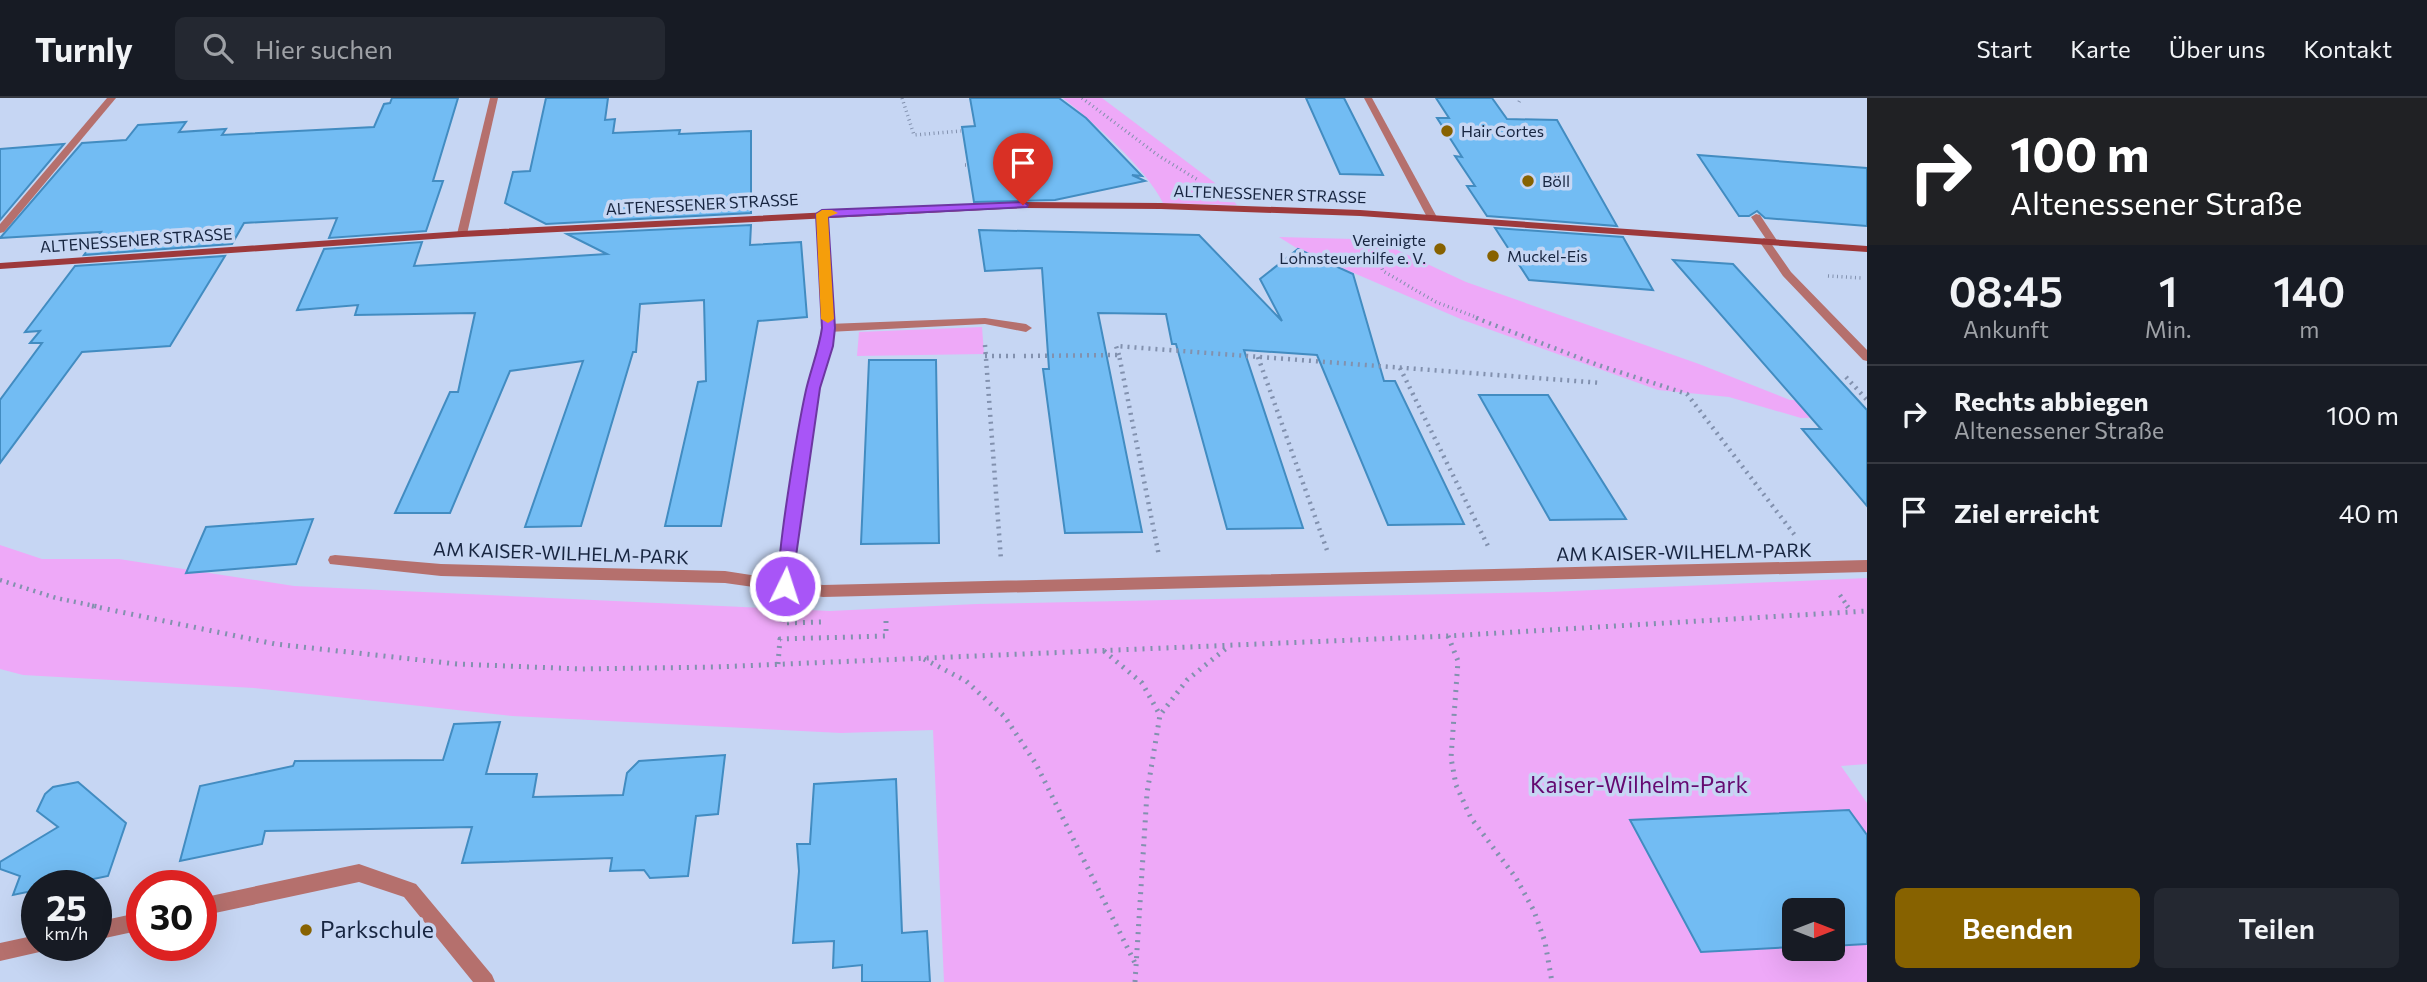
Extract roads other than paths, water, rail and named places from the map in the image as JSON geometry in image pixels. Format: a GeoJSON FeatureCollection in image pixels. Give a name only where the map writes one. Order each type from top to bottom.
{"type":"FeatureCollection","features":[{"type":"Feature","properties":{"kind":"main road","name":"ALTENESSENER STRASSE"},"geometry":{"type":"LineString","coordinates":[[0,266],[462,234],[1004,205],[1233,208],[1867,249]]}},
{"type":"Feature","properties":{"kind":"street"},"geometry":{"type":"LineString","coordinates":[[0,230],[113,98]]}},
{"type":"Feature","properties":{"kind":"street"},"geometry":{"type":"LineString","coordinates":[[462,234],[494,98]]}},
{"type":"Feature","properties":{"kind":"street"},"geometry":{"type":"LineString","coordinates":[[1368,98],[1433,219]]}},
{"type":"Feature","properties":{"kind":"street"},"geometry":{"type":"LineString","coordinates":[[785,586],[787,556],[813,388],[826,346],[828,328],[822,214]]}},
{"type":"Feature","properties":{"kind":"street"},"geometry":{"type":"LineString","coordinates":[[1756,217],[1787,274],[1867,357]]}},
{"type":"Feature","properties":{"kind":"street"},"geometry":{"type":"LineString","coordinates":[[828,328],[985,321],[1026,328]]}},
{"type":"Feature","properties":{"kind":"street","name":"AM KAISER-WILHELM-PARK"},"geometry":{"type":"LineString","coordinates":[[335,560],[441,570],[725,577],[823,592],[1867,566]]}},
{"type":"Feature","properties":{"kind":"street"},"geometry":{"type":"LineString","coordinates":[[217,904],[359,873],[410,890],[485,982]]}},
{"type":"Feature","properties":{"kind":"street"},"geometry":{"type":"LineString","coordinates":[[0,952],[21,947]]}},
{"type":"Feature","properties":{"kind":"place","name":"Hair Cortes"},"geometry":{"type":"Point","coordinates":[1447,131]}},
{"type":"Feature","properties":{"kind":"place","name":"Böll"},"geometry":{"type":"Point","coordinates":[1528,181]}},
{"type":"Feature","properties":{"kind":"place","name":"Vereinigte Lohnsteuerhilfe e. V."},"geometry":{"type":"Point","coordinates":[1440,249]}},
{"type":"Feature","properties":{"kind":"place","name":"Muckel-Eis"},"geometry":{"type":"Point","coordinates":[1493,256]}},
{"type":"Feature","properties":{"kind":"place","name":"Parkschule"},"geometry":{"type":"Point","coordinates":[306,930]}},
{"type":"Feature","properties":{"kind":"park label","name":"Kaiser-Wilhelm-Park"},"geometry":{"type":"Point","coordinates":[1639,785]}}]}
